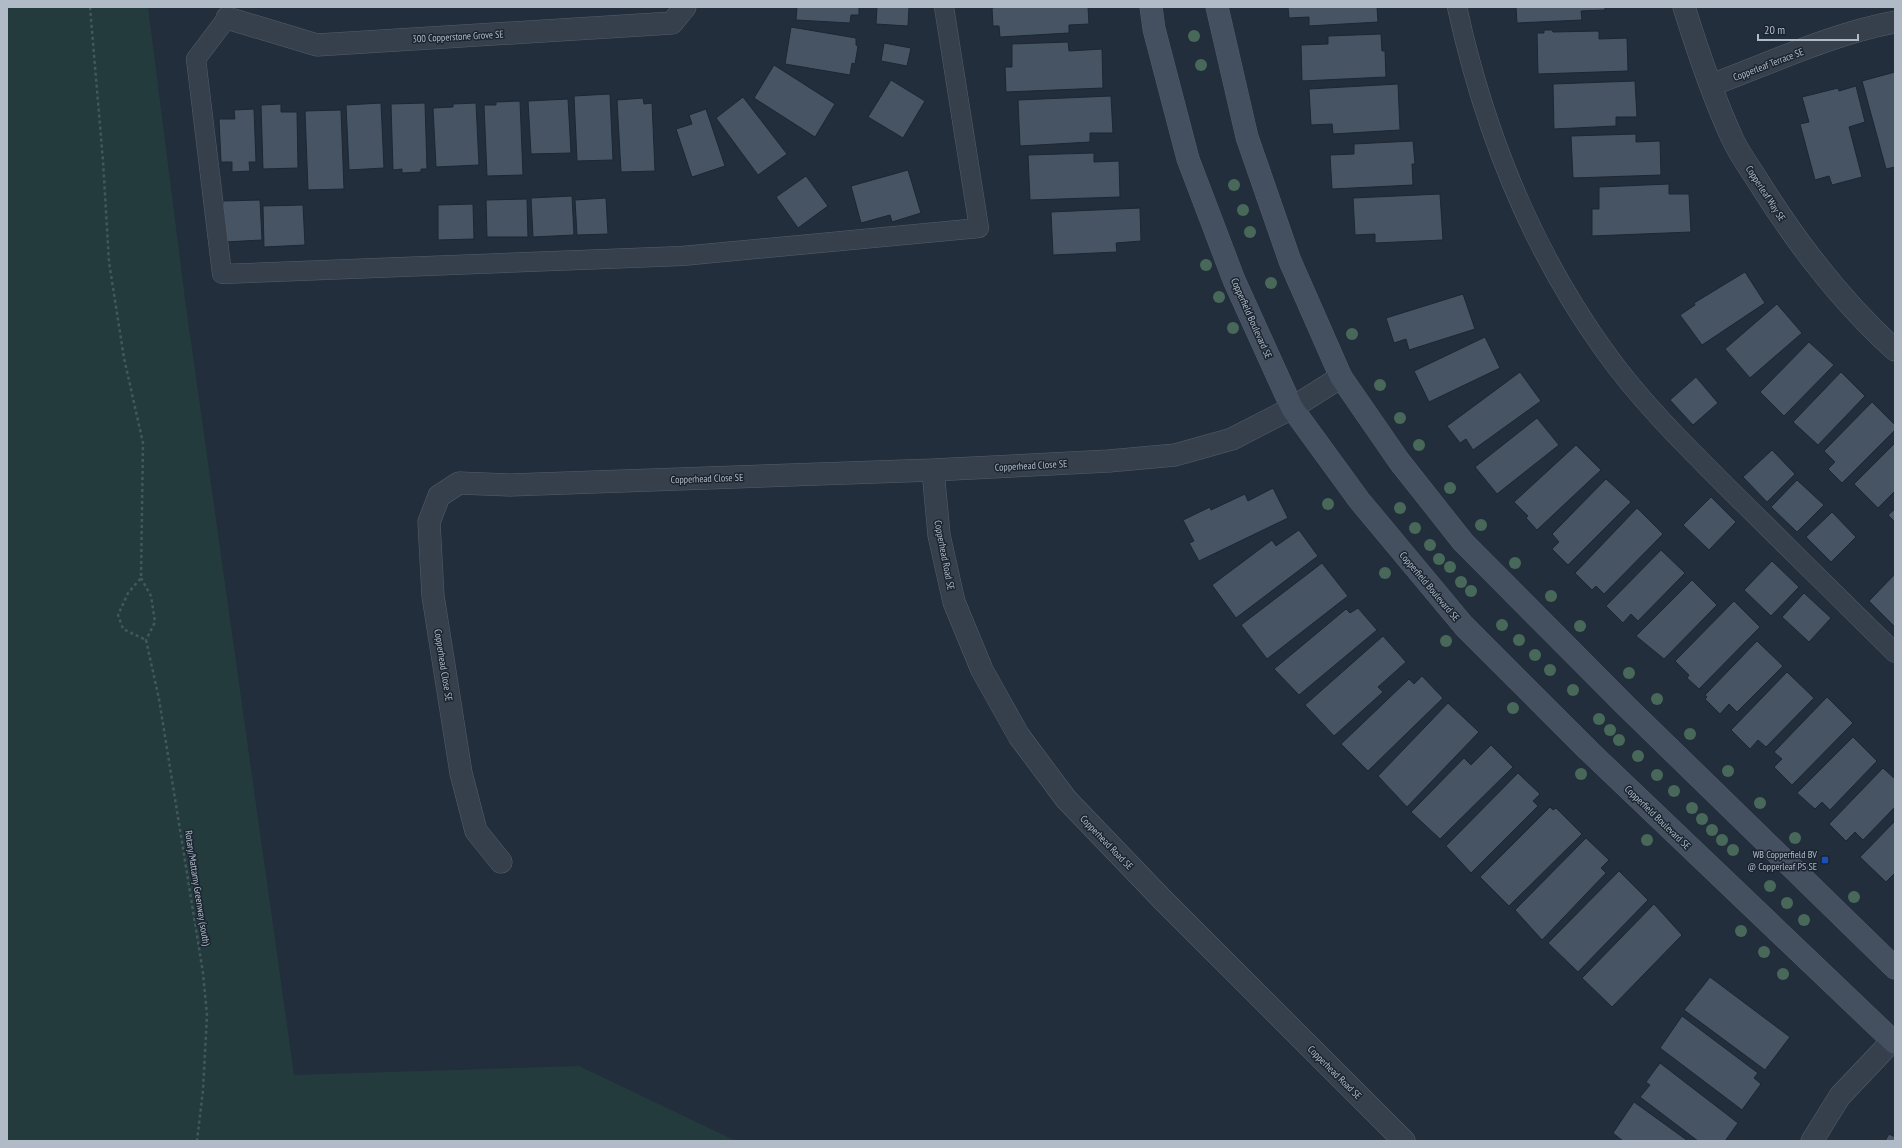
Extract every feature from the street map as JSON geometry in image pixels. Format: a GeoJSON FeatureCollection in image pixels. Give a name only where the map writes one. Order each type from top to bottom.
{"type":"FeatureCollection","features":[{"type":"Feature","properties":{"kind":"street","name":"300 Copperstone Grove SE"},"geometry":{"type":"LineString","coordinates":[[227,18],[317,44],[672,23],[685,7]]}},
{"type":"Feature","properties":{"kind":"street","name":"Copperfield Boulevard SE"},"geometry":{"type":"LineString","coordinates":[[1151,7],[1154,29],[1188,159],[1234,280],[1292,408],[1359,500],[1464,626],[1588,750],[1894,1041]]}},
{"type":"Feature","properties":{"kind":"street"},"geometry":{"type":"LineString","coordinates":[[1217,7],[1247,138],[1290,261],[1341,377],[1399,461],[1462,542],[1620,701],[1895,968]]}},
{"type":"Feature","properties":{"kind":"street","name":"Copperleaf Way SE"},"geometry":{"type":"LineString","coordinates":[[1684,7],[1710,86],[1734,142],[1776,209],[1805,250],[1876,333],[1895,350]]}},
{"type":"Feature","properties":{"kind":"street","name":"Copperleaf Terrace SE"},"geometry":{"type":"LineString","coordinates":[[1710,86],[1832,39],[1871,26],[1895,22]]}},
{"type":"Feature","properties":{"kind":"street","name":"Copperhead Close SE"},"geometry":{"type":"LineString","coordinates":[[501,862],[476,831],[461,773],[433,596],[429,522],[439,496],[459,483],[510,485],[933,470],[1109,461],[1175,455],[1232,439],[1292,408],[1341,377]]}},
{"type":"Feature","properties":{"kind":"street","name":"Copperhead Road SE"},"geometry":{"type":"LineString","coordinates":[[933,470],[939,535],[954,602],[982,670],[1019,736],[1071,805],[1167,905],[1404,1141]]}},
{"type":"Feature","properties":{"kind":"street"},"geometry":{"type":"LineString","coordinates":[[1812,1141],[1840,1096],[1894,1041]]}},
{"type":"Feature","properties":{"kind":"lane"},"geometry":{"type":"LineString","coordinates":[[227,18],[196,59],[222,274],[682,256],[979,228],[944,7]]}},
{"type":"Feature","properties":{"kind":"lane"},"geometry":{"type":"LineString","coordinates":[[1457,7],[1473,76],[1491,132],[1511,183],[1539,243],[1577,309],[1604,351],[1646,402],[1697,456],[1895,653]]}},
{"type":"Feature","properties":{"kind":"path"},"geometry":{"type":"LineString","coordinates":[[90,7],[103,161],[109,262],[124,358],[143,443],[141,578],[151,596],[155,622],[146,640],[123,629],[118,615],[128,593],[141,578]]}},
{"type":"Feature","properties":{"kind":"path","name":"Rotary/Mattamy Greenway (south)"},"geometry":{"type":"LineString","coordinates":[[146,640],[161,706],[203,973],[207,1014],[203,1090],[197,1141]]}},
{"type":"Feature","properties":{"kind":"green space"},"geometry":{"type":"Polygon","coordinates":[[[7,7],[148,7],[185,299],[294,1075],[579,1066],[736,1141],[7,1141],[7,7]]]}},
{"type":"Feature","properties":{"kind":"building"},"geometry":{"type":"Polygon","coordinates":[[[797,7],[859,7],[859,15],[851,15],[850,23],[796,20],[797,7]]]}},
{"type":"Feature","properties":{"kind":"building"},"geometry":{"type":"Polygon","coordinates":[[[877,7],[909,7],[908,26],[876,24],[877,7]]]}},
{"type":"Feature","properties":{"kind":"building"},"geometry":{"type":"Polygon","coordinates":[[[1088,7],[1089,24],[1069,25],[1069,33],[1000,37],[999,26],[993,26],[992,8],[1088,7]]]}},
{"type":"Feature","properties":{"kind":"building"},"geometry":{"type":"Polygon","coordinates":[[[1288,7],[1377,7],[1378,22],[1309,26],[1309,17],[1289,18],[1288,7]]]}},
{"type":"Feature","properties":{"kind":"building"},"geometry":{"type":"Polygon","coordinates":[[[1516,7],[1605,7],[1605,10],[1581,11],[1582,20],[1517,23],[1516,7]]]}},
{"type":"Feature","properties":{"kind":"building"},"geometry":{"type":"Polygon","coordinates":[[[791,27],[856,38],[856,45],[858,46],[855,64],[852,63],[850,75],[785,64],[791,27]]]}},
{"type":"Feature","properties":{"kind":"building"},"geometry":{"type":"Polygon","coordinates":[[[1544,30],[1552,30],[1553,32],[1599,31],[1599,39],[1627,38],[1628,71],[1538,74],[1537,33],[1544,33],[1544,30]]]}},
{"type":"Feature","properties":{"kind":"building"},"geometry":{"type":"Polygon","coordinates":[[[1381,34],[1382,51],[1385,51],[1386,77],[1302,81],[1301,45],[1328,44],[1328,36],[1381,34]]]}},
{"type":"Feature","properties":{"kind":"building"},"geometry":{"type":"Polygon","coordinates":[[[1068,42],[1069,51],[1102,49],[1103,88],[1006,92],[1005,67],[1012,67],[1012,44],[1068,42]]]}},
{"type":"Feature","properties":{"kind":"building"},"geometry":{"type":"Polygon","coordinates":[[[884,43],[911,48],[907,66],[881,61],[884,43]]]}},
{"type":"Feature","properties":{"kind":"building"},"geometry":{"type":"Polygon","coordinates":[[[774,65],[835,104],[815,137],[754,98],[774,65]]]}},
{"type":"Feature","properties":{"kind":"building"},"geometry":{"type":"Polygon","coordinates":[[[1895,72],[1895,167],[1886,169],[1862,81],[1895,72]]]}},
{"type":"Feature","properties":{"kind":"building"},"geometry":{"type":"Polygon","coordinates":[[[891,80],[925,101],[903,138],[868,117],[891,80]]]}},
{"type":"Feature","properties":{"kind":"building"},"geometry":{"type":"Polygon","coordinates":[[[1635,81],[1637,117],[1616,117],[1616,126],[1554,129],[1553,84],[1635,81]]]}},
{"type":"Feature","properties":{"kind":"building"},"geometry":{"type":"Polygon","coordinates":[[[1398,84],[1400,130],[1333,134],[1332,124],[1311,125],[1309,89],[1398,84]]]}},
{"type":"Feature","properties":{"kind":"building"},"geometry":{"type":"Polygon","coordinates":[[[1856,86],[1865,122],[1849,127],[1862,177],[1832,185],[1829,176],[1815,180],[1800,124],[1809,122],[1802,97],[1838,88],[1839,91],[1856,86]]]}},
{"type":"Feature","properties":{"kind":"building"},"geometry":{"type":"Polygon","coordinates":[[[610,94],[613,160],[577,161],[574,96],[610,94]]]}},
{"type":"Feature","properties":{"kind":"building"},"geometry":{"type":"Polygon","coordinates":[[[1111,96],[1113,133],[1090,133],[1090,142],[1020,146],[1018,100],[1111,96]]]}},
{"type":"Feature","properties":{"kind":"building"},"geometry":{"type":"Polygon","coordinates":[[[743,97],[787,154],[758,175],[716,118],[743,97]]]}},
{"type":"Feature","properties":{"kind":"building"},"geometry":{"type":"Polygon","coordinates":[[[643,98],[644,104],[652,103],[655,171],[621,172],[617,100],[643,98]]]}},
{"type":"Feature","properties":{"kind":"building"},"geometry":{"type":"Polygon","coordinates":[[[568,99],[571,153],[531,154],[528,101],[568,99]]]}},
{"type":"Feature","properties":{"kind":"building"},"geometry":{"type":"Polygon","coordinates":[[[520,101],[523,175],[487,176],[484,105],[496,105],[496,102],[520,101]]]}},
{"type":"Feature","properties":{"kind":"building"},"geometry":{"type":"Polygon","coordinates":[[[381,103],[384,168],[349,170],[346,105],[381,103]]]}},
{"type":"Feature","properties":{"kind":"building"},"geometry":{"type":"Polygon","coordinates":[[[425,103],[427,169],[421,169],[421,172],[402,173],[402,169],[393,170],[391,104],[425,103]]]}},
{"type":"Feature","properties":{"kind":"building"},"geometry":{"type":"Polygon","coordinates":[[[476,103],[479,165],[436,167],[433,108],[453,107],[453,104],[476,103]]]}},
{"type":"Feature","properties":{"kind":"building"},"geometry":{"type":"Polygon","coordinates":[[[281,104],[281,112],[297,112],[298,168],[263,169],[261,105],[281,104]]]}},
{"type":"Feature","properties":{"kind":"building"},"geometry":{"type":"Polygon","coordinates":[[[254,109],[256,162],[249,162],[250,171],[232,172],[232,162],[221,162],[219,119],[235,119],[234,110],[254,109]]]}},
{"type":"Feature","properties":{"kind":"building"},"geometry":{"type":"Polygon","coordinates":[[[706,109],[725,166],[692,177],[676,129],[692,124],[689,115],[706,109]]]}},
{"type":"Feature","properties":{"kind":"building"},"geometry":{"type":"Polygon","coordinates":[[[341,110],[344,189],[308,190],[305,111],[341,110]]]}},
{"type":"Feature","properties":{"kind":"building"},"geometry":{"type":"Polygon","coordinates":[[[1636,134],[1636,142],[1660,141],[1661,175],[1573,178],[1571,136],[1636,134]]]}},
{"type":"Feature","properties":{"kind":"building"},"geometry":{"type":"Polygon","coordinates":[[[1413,141],[1415,164],[1412,164],[1413,185],[1332,189],[1330,155],[1354,154],[1354,144],[1413,141]]]}},
{"type":"Feature","properties":{"kind":"building"},"geometry":{"type":"Polygon","coordinates":[[[1094,153],[1094,162],[1119,161],[1120,197],[1030,200],[1028,155],[1094,153]]]}},
{"type":"Feature","properties":{"kind":"building"},"geometry":{"type":"Polygon","coordinates":[[[908,170],[921,213],[892,222],[890,215],[861,223],[851,186],[908,170]]]}},
{"type":"Feature","properties":{"kind":"building"},"geometry":{"type":"Polygon","coordinates":[[[806,176],[828,206],[798,228],[776,197],[806,176]]]}},
{"type":"Feature","properties":{"kind":"building"},"geometry":{"type":"Polygon","coordinates":[[[1669,184],[1669,194],[1689,194],[1691,232],[1592,236],[1592,209],[1599,209],[1599,187],[1669,184]]]}},
{"type":"Feature","properties":{"kind":"building"},"geometry":{"type":"Polygon","coordinates":[[[1440,194],[1443,240],[1375,243],[1375,234],[1355,235],[1353,198],[1440,194]]]}},
{"type":"Feature","properties":{"kind":"building"},"geometry":{"type":"Polygon","coordinates":[[[572,196],[574,235],[533,237],[531,198],[572,196]]]}},
{"type":"Feature","properties":{"kind":"building"},"geometry":{"type":"Polygon","coordinates":[[[606,198],[608,234],[577,235],[575,200],[606,198]]]}},
{"type":"Feature","properties":{"kind":"building"},"geometry":{"type":"Polygon","coordinates":[[[527,199],[528,237],[487,237],[486,200],[527,199]]]}},
{"type":"Feature","properties":{"kind":"building"},"geometry":{"type":"Polygon","coordinates":[[[260,200],[262,240],[225,242],[223,201],[260,200]]]}},
{"type":"Feature","properties":{"kind":"building"},"geometry":{"type":"Polygon","coordinates":[[[473,204],[474,239],[438,240],[438,205],[473,204]]]}},
{"type":"Feature","properties":{"kind":"building"},"geometry":{"type":"Polygon","coordinates":[[[303,205],[305,245],[264,247],[263,206],[303,205]]]}},
{"type":"Feature","properties":{"kind":"building"},"geometry":{"type":"Polygon","coordinates":[[[1140,208],[1141,241],[1116,243],[1117,252],[1053,255],[1051,212],[1140,208]]]}},
{"type":"Feature","properties":{"kind":"building"},"geometry":{"type":"Polygon","coordinates":[[[1745,272],[1765,303],[1702,345],[1680,315],[1695,305],[1694,303],[1745,272]]]}},
{"type":"Feature","properties":{"kind":"building"},"geometry":{"type":"Polygon","coordinates":[[[1463,294],[1475,329],[1409,350],[1406,339],[1394,343],[1386,318],[1463,294]]]}},
{"type":"Feature","properties":{"kind":"building"},"geometry":{"type":"Polygon","coordinates":[[[1777,304],[1802,333],[1750,378],[1725,349],[1777,304]]]}},
{"type":"Feature","properties":{"kind":"building"},"geometry":{"type":"Polygon","coordinates":[[[1485,337],[1500,368],[1429,402],[1414,371],[1485,337]]]}},
{"type":"Feature","properties":{"kind":"building"},"geometry":{"type":"Polygon","coordinates":[[[1809,342],[1834,365],[1784,416],[1760,392],[1809,342]]]}},
{"type":"Feature","properties":{"kind":"building"},"geometry":{"type":"Polygon","coordinates":[[[1520,372],[1541,401],[1473,450],[1466,439],[1460,443],[1447,426],[1520,372]]]}},
{"type":"Feature","properties":{"kind":"building"},"geometry":{"type":"Polygon","coordinates":[[[1841,372],[1865,396],[1818,445],[1793,422],[1841,372]]]}},
{"type":"Feature","properties":{"kind":"building"},"geometry":{"type":"Polygon","coordinates":[[[1696,377],[1718,403],[1693,425],[1670,400],[1696,377]]]}},
{"type":"Feature","properties":{"kind":"building"},"geometry":{"type":"Polygon","coordinates":[[[1872,402],[1895,425],[1895,430],[1842,483],[1828,469],[1835,462],[1824,451],[1872,402]]]}},
{"type":"Feature","properties":{"kind":"building"},"geometry":{"type":"Polygon","coordinates":[[[1537,418],[1559,445],[1497,494],[1475,467],[1537,418]]]}},
{"type":"Feature","properties":{"kind":"building"},"geometry":{"type":"Polygon","coordinates":[[[1895,443],[1895,491],[1878,508],[1854,484],[1895,443]]]}},
{"type":"Feature","properties":{"kind":"building"},"geometry":{"type":"Polygon","coordinates":[[[1576,445],[1601,470],[1537,530],[1526,518],[1528,516],[1514,502],[1576,445]]]}},
{"type":"Feature","properties":{"kind":"building"},"geometry":{"type":"Polygon","coordinates":[[[1772,450],[1795,474],[1767,502],[1743,477],[1772,450]]]}},
{"type":"Feature","properties":{"kind":"building"},"geometry":{"type":"Polygon","coordinates":[[[1606,479],[1631,502],[1568,565],[1552,549],[1559,542],[1552,534],[1606,479]]]}},
{"type":"Feature","properties":{"kind":"building"},"geometry":{"type":"Polygon","coordinates":[[[1797,480],[1824,505],[1797,532],[1771,507],[1797,480]]]}},
{"type":"Feature","properties":{"kind":"building"},"geometry":{"type":"Polygon","coordinates":[[[1273,488],[1288,518],[1199,561],[1189,543],[1194,541],[1183,520],[1210,507],[1211,510],[1245,494],[1248,501],[1273,488]]]}},
{"type":"Feature","properties":{"kind":"building"},"geometry":{"type":"Polygon","coordinates":[[[1711,497],[1736,522],[1709,550],[1683,525],[1711,497]]]}},
{"type":"Feature","properties":{"kind":"building"},"geometry":{"type":"Polygon","coordinates":[[[1637,508],[1663,534],[1604,594],[1596,586],[1592,590],[1575,573],[1637,508]]]}},
{"type":"Feature","properties":{"kind":"building"},"geometry":{"type":"Polygon","coordinates":[[[1895,509],[1895,522],[1888,515],[1895,509]]]}},
{"type":"Feature","properties":{"kind":"building"},"geometry":{"type":"Polygon","coordinates":[[[1832,512],[1856,537],[1831,562],[1806,537],[1832,512]]]}},
{"type":"Feature","properties":{"kind":"building"},"geometry":{"type":"Polygon","coordinates":[[[1299,530],[1318,556],[1236,618],[1212,585],[1272,540],[1276,546],[1299,530]]]}},
{"type":"Feature","properties":{"kind":"building"},"geometry":{"type":"Polygon","coordinates":[[[1661,550],[1685,573],[1638,621],[1631,614],[1623,623],[1606,606],[1661,550]]]}},
{"type":"Feature","properties":{"kind":"building"},"geometry":{"type":"Polygon","coordinates":[[[1772,561],[1799,587],[1771,616],[1744,590],[1772,561]]]}},
{"type":"Feature","properties":{"kind":"building"},"geometry":{"type":"Polygon","coordinates":[[[1322,563],[1348,596],[1267,659],[1241,625],[1322,563]]]}},
{"type":"Feature","properties":{"kind":"building"},"geometry":{"type":"Polygon","coordinates":[[[1895,574],[1895,625],[1894,626],[1869,601],[1895,574]]]}},
{"type":"Feature","properties":{"kind":"building"},"geometry":{"type":"Polygon","coordinates":[[[1692,580],[1717,605],[1664,659],[1636,636],[1692,580]]]}},
{"type":"Feature","properties":{"kind":"building"},"geometry":{"type":"Polygon","coordinates":[[[1804,593],[1831,618],[1809,642],[1782,617],[1804,593]]]}},
{"type":"Feature","properties":{"kind":"building"},"geometry":{"type":"Polygon","coordinates":[[[1734,601],[1760,627],[1699,689],[1687,678],[1689,675],[1675,661],[1734,601]]]}},
{"type":"Feature","properties":{"kind":"building"},"geometry":{"type":"Polygon","coordinates":[[[1358,608],[1377,630],[1299,695],[1274,669],[1346,609],[1350,613],[1358,608]]]}},
{"type":"Feature","properties":{"kind":"building"},"geometry":{"type":"Polygon","coordinates":[[[1383,636],[1406,662],[1378,687],[1383,692],[1334,736],[1305,705],[1383,636]]]}},
{"type":"Feature","properties":{"kind":"building"},"geometry":{"type":"Polygon","coordinates":[[[1757,641],[1783,666],[1737,712],[1729,704],[1720,714],[1705,699],[1707,697],[1705,695],[1757,641]]]}},
{"type":"Feature","properties":{"kind":"building"},"geometry":{"type":"Polygon","coordinates":[[[1787,672],[1814,698],[1766,747],[1758,740],[1750,749],[1731,730],[1787,672]]]}},
{"type":"Feature","properties":{"kind":"building"},"geometry":{"type":"Polygon","coordinates":[[[1422,676],[1443,698],[1368,771],[1341,744],[1409,679],[1414,684],[1422,676]]]}},
{"type":"Feature","properties":{"kind":"building"},"geometry":{"type":"Polygon","coordinates":[[[1827,697],[1853,723],[1792,785],[1774,767],[1782,759],[1774,752],[1827,697]]]}},
{"type":"Feature","properties":{"kind":"building"},"geometry":{"type":"Polygon","coordinates":[[[1448,703],[1479,732],[1407,807],[1378,776],[1448,703]]]}},
{"type":"Feature","properties":{"kind":"building"},"geometry":{"type":"Polygon","coordinates":[[[1853,737],[1877,761],[1830,810],[1822,802],[1815,809],[1797,793],[1853,737]]]}},
{"type":"Feature","properties":{"kind":"building"},"geometry":{"type":"Polygon","coordinates":[[[1491,745],[1513,767],[1440,839],[1411,812],[1464,758],[1471,765],[1491,745]]]}},
{"type":"Feature","properties":{"kind":"building"},"geometry":{"type":"Polygon","coordinates":[[[1883,768],[1895,779],[1895,807],[1863,840],[1855,832],[1846,841],[1829,824],[1883,768]]]}},
{"type":"Feature","properties":{"kind":"building"},"geometry":{"type":"Polygon","coordinates":[[[1518,773],[1540,794],[1533,801],[1538,806],[1471,873],[1446,846],[1518,773]]]}},
{"type":"Feature","properties":{"kind":"building"},"geometry":{"type":"Polygon","coordinates":[[[1550,807],[1553,810],[1556,808],[1582,834],[1509,906],[1480,877],[1550,807]]]}},
{"type":"Feature","properties":{"kind":"building"},"geometry":{"type":"Polygon","coordinates":[[[1895,821],[1895,873],[1886,882],[1860,857],[1895,821]]]}},
{"type":"Feature","properties":{"kind":"building"},"geometry":{"type":"Polygon","coordinates":[[[1586,838],[1609,860],[1601,868],[1606,873],[1542,940],[1515,910],[1586,838]]]}},
{"type":"Feature","properties":{"kind":"building"},"geometry":{"type":"Polygon","coordinates":[[[1619,871],[1648,900],[1578,972],[1548,943],[1619,871]]]}},
{"type":"Feature","properties":{"kind":"building"},"geometry":{"type":"Polygon","coordinates":[[[1654,904],[1682,935],[1612,1007],[1582,978],[1654,904]]]}},
{"type":"Feature","properties":{"kind":"building"},"geometry":{"type":"Polygon","coordinates":[[[1710,977],[1790,1037],[1765,1070],[1684,1010],[1710,977]]]}},
{"type":"Feature","properties":{"kind":"building"},"geometry":{"type":"Polygon","coordinates":[[[1682,1016],[1758,1073],[1754,1078],[1761,1084],[1742,1110],[1660,1048],[1682,1016]]]}},
{"type":"Feature","properties":{"kind":"building"},"geometry":{"type":"Polygon","coordinates":[[[1660,1063],[1738,1123],[1725,1141],[1698,1141],[1640,1097],[1650,1085],[1646,1082],[1660,1063]]]}},
{"type":"Feature","properties":{"kind":"building"},"geometry":{"type":"Polygon","coordinates":[[[1634,1102],[1688,1141],[1623,1141],[1613,1133],[1634,1102]]]}},
{"type":"Feature","properties":{"kind":"building"},"geometry":{"type":"Polygon","coordinates":[[[1889,1134],[1895,1137],[1895,1141],[1885,1141],[1889,1134]]]}},
{"type":"Feature","properties":{"kind":"place","name":"WB Copperfield BV @ Copperleaf PS SE"},"geometry":{"type":"Point","coordinates":[1825,860]}}]}
